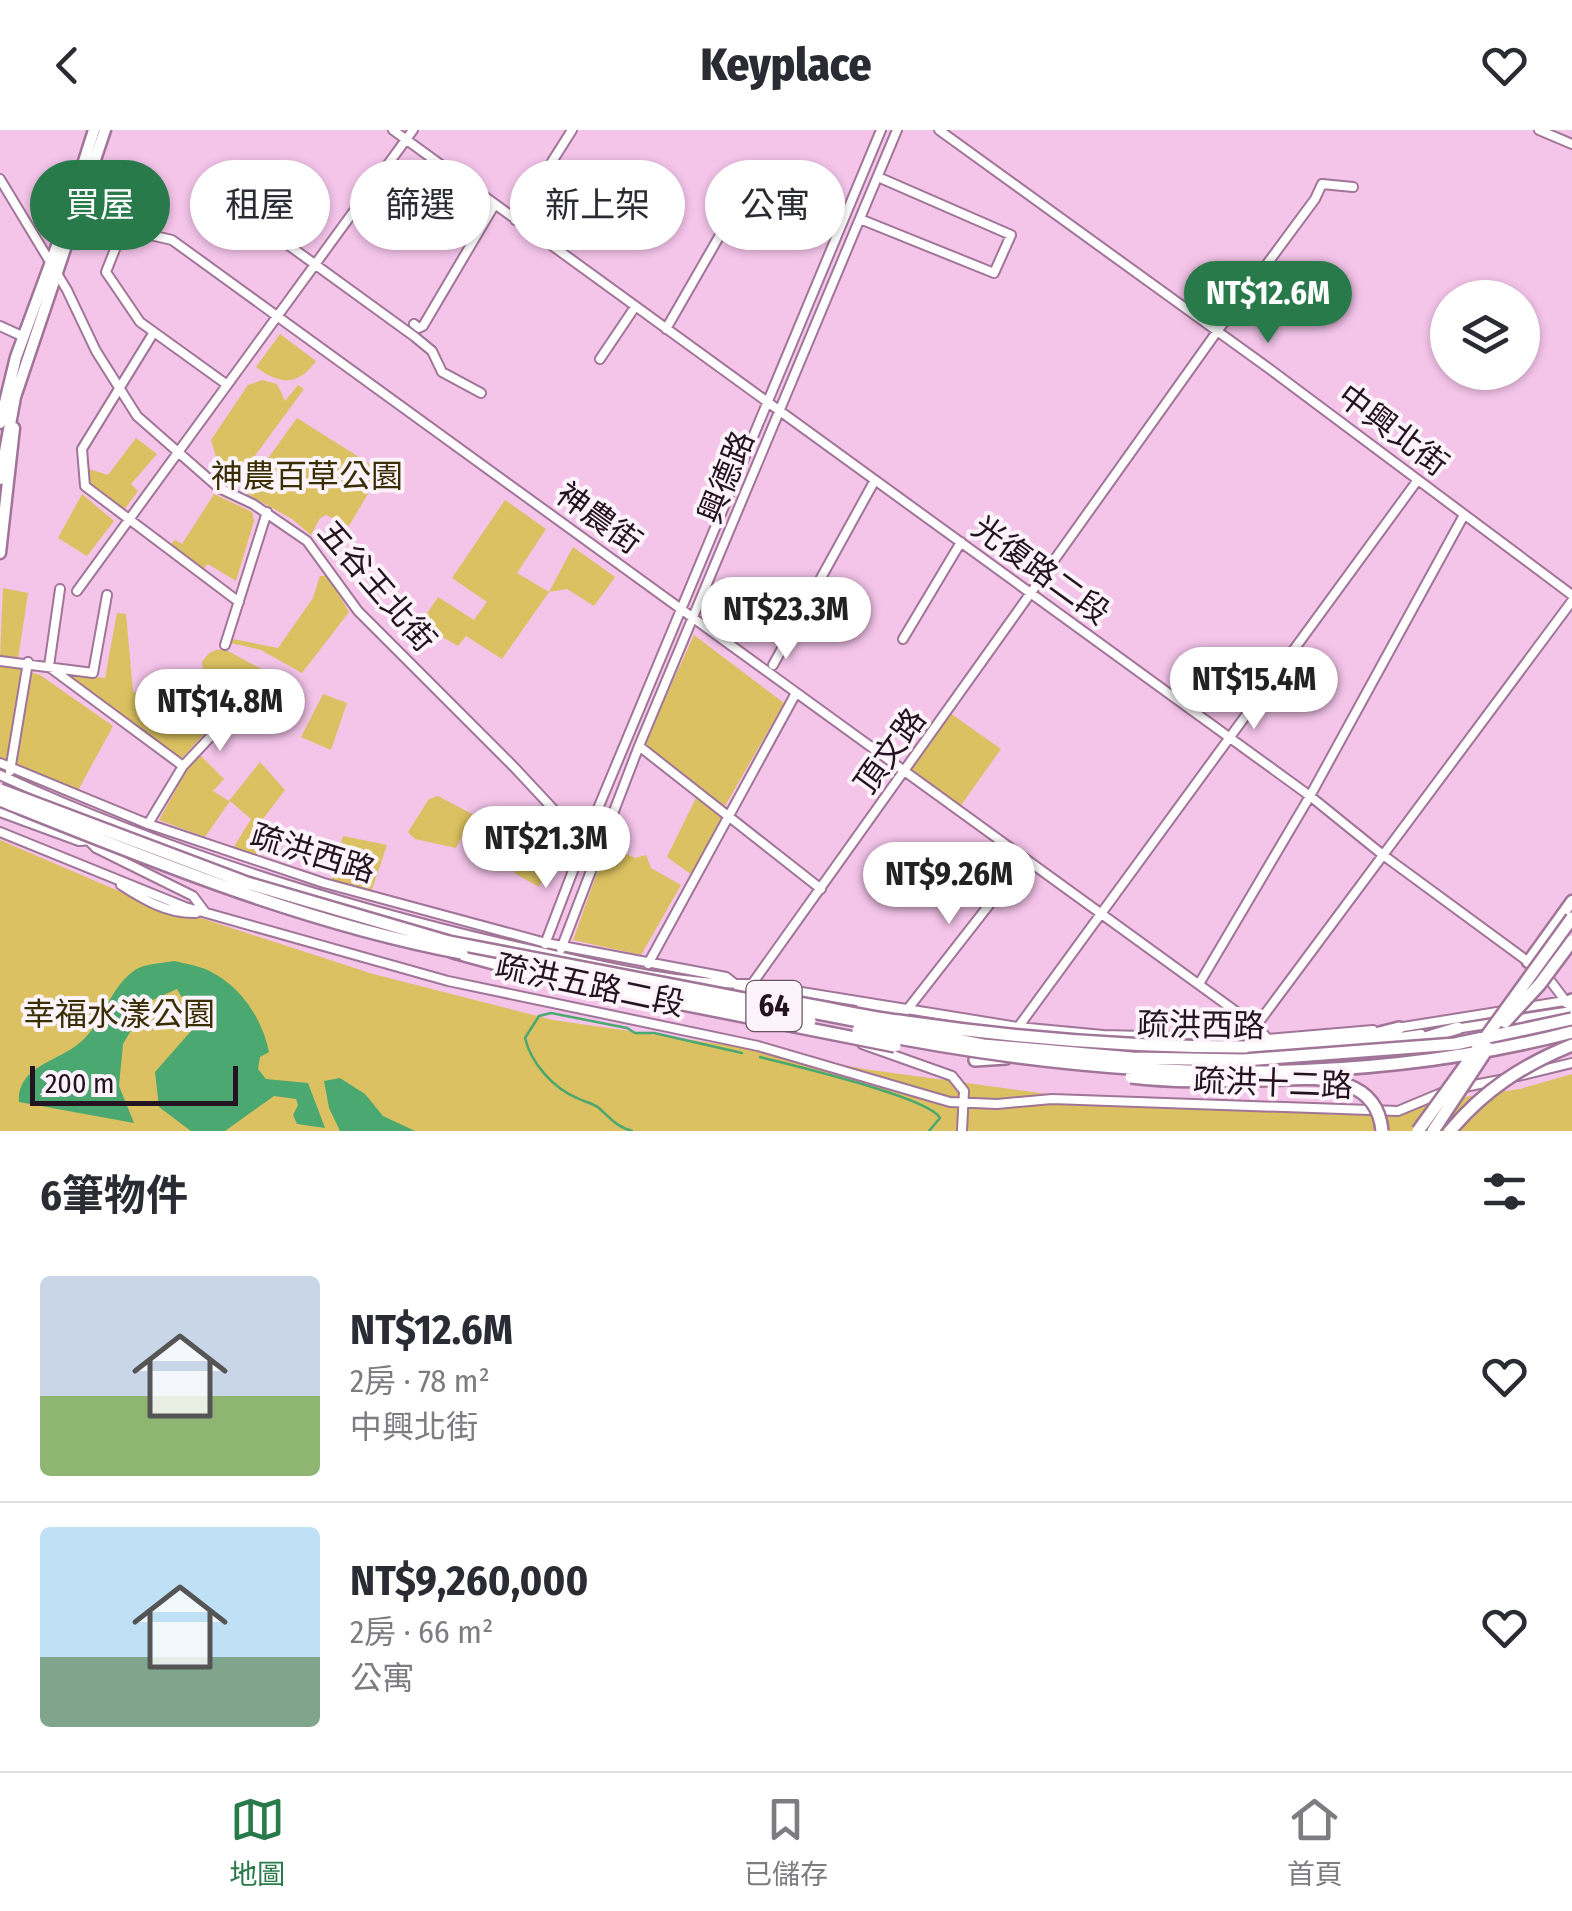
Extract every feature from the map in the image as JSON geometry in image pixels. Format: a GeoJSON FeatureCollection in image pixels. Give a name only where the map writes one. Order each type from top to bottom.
{"type":"FeatureCollection","features":[{"type":"Feature","properties":{"kind":"highway","name":"64"},"geometry":{"type":"LineString","coordinates":[[0,788],[247,883],[467,946],[983,1045],[1161,1059],[1244,1060],[1394,1051],[1455,1044],[1571,1007]]}},
{"type":"Feature","properties":{"kind":"highway","name":"64"},"geometry":{"type":"LineString","coordinates":[[0,800],[207,880],[338,922],[440,948],[932,1046],[1023,1060],[1134,1070],[1294,1070],[1391,1064],[1572,1032]]}},
{"type":"Feature","properties":{"kind":"highway"},"geometry":{"type":"LineString","coordinates":[[1501,1022],[1528,968],[1572,905]]}},
{"type":"Feature","properties":{"kind":"highway"},"geometry":{"type":"LineString","coordinates":[[1433,1131],[1572,918]]}},
{"type":"Feature","properties":{"kind":"highway"},"geometry":{"type":"LineString","coordinates":[[1418,1131],[1572,931]]}},
{"type":"Feature","properties":{"kind":"highway"},"geometry":{"type":"LineString","coordinates":[[1501,1022],[1540,984],[1572,944]]}},
{"type":"Feature","properties":{"kind":"highway"},"geometry":{"type":"LineString","coordinates":[[440,948],[618,994],[975,1060],[1178,1082],[1330,1079],[1360,1090],[1371,1100],[1382,1131]]}},
{"type":"Feature","properties":{"kind":"highway"},"geometry":{"type":"LineString","coordinates":[[691,988],[1008,1035],[1103,1044],[1245,1046],[1360,1038],[1399,1028]]}},
{"type":"Feature","properties":{"kind":"highway"},"geometry":{"type":"LineString","coordinates":[[975,1060],[1178,1066],[1306,1064],[1396,1046],[1458,1028]]}},
{"type":"Feature","properties":{"kind":"highway"},"geometry":{"type":"LineString","coordinates":[[1450,1131],[1500,1082],[1535,1060],[1572,1044]]}},
{"type":"Feature","properties":{"kind":"main road"},"geometry":{"type":"LineString","coordinates":[[1,416],[94,130]]}},
{"type":"Feature","properties":{"kind":"main road"},"geometry":{"type":"LineString","coordinates":[[95,160],[104,130]]}},
{"type":"Feature","properties":{"kind":"main road"},"geometry":{"type":"LineString","coordinates":[[0,479],[15,397],[66,250]]}},
{"type":"Feature","properties":{"kind":"main road"},"geometry":{"type":"LineString","coordinates":[[0,554],[13,452],[15,397]]}},
{"type":"Feature","properties":{"kind":"main road"},"geometry":{"type":"LineString","coordinates":[[1528,962],[1572,905]]}},
{"type":"Feature","properties":{"kind":"main road"},"geometry":{"type":"LineString","coordinates":[[1550,978],[1572,944]]}},
{"type":"Feature","properties":{"kind":"street","name":"光復路二段"},"geometry":{"type":"LineString","coordinates":[[393,130],[510,215]]}},
{"type":"Feature","properties":{"kind":"street"},"geometry":{"type":"LineString","coordinates":[[77,591],[413,130]]}},
{"type":"Feature","properties":{"kind":"street"},"geometry":{"type":"LineString","coordinates":[[553,160],[572,130]]}},
{"type":"Feature","properties":{"kind":"street","name":"興德路"},"geometry":{"type":"LineString","coordinates":[[544,948],[584,842],[881,130]]}},
{"type":"Feature","properties":{"kind":"street","name":"興德路"},"geometry":{"type":"LineString","coordinates":[[560,951],[639,746],[898,130]]}},
{"type":"Feature","properties":{"kind":"street","name":"中興北街"},"geometry":{"type":"LineString","coordinates":[[940,130],[1270,370],[1572,598]]}},
{"type":"Feature","properties":{"kind":"street"},"geometry":{"type":"LineString","coordinates":[[1540,130],[1572,144]]}},
{"type":"Feature","properties":{"kind":"street"},"geometry":{"type":"LineString","coordinates":[[860,218],[994,273],[1011,235],[878,177]]}},
{"type":"Feature","properties":{"kind":"street","name":"五谷王北街"},"geometry":{"type":"LineString","coordinates":[[0,179],[58,275],[96,351],[140,420],[219,488],[267,512],[307,541],[358,610],[597,856]]}},
{"type":"Feature","properties":{"kind":"street","name":"頂文路"},"geometry":{"type":"LineString","coordinates":[[752,984],[1315,199],[1322,184],[1353,187]]}},
{"type":"Feature","properties":{"kind":"street"},"geometry":{"type":"LineString","coordinates":[[414,324],[423,326],[495,204]]}},
{"type":"Feature","properties":{"kind":"street","name":"神農街"},"geometry":{"type":"LineString","coordinates":[[170,240],[682,608],[1268,1038]]}},
{"type":"Feature","properties":{"kind":"street"},"geometry":{"type":"LineString","coordinates":[[114,250],[106,272],[140,322],[226,384]]}},
{"type":"Feature","properties":{"kind":"street"},"geometry":{"type":"LineString","coordinates":[[295,250],[432,351],[442,372],[481,392]]}},
{"type":"Feature","properties":{"kind":"street","name":"光復路二段"},"geometry":{"type":"LineString","coordinates":[[557,250],[1310,796],[1550,978],[1571,1007]]}},
{"type":"Feature","properties":{"kind":"street"},"geometry":{"type":"LineString","coordinates":[[666,330],[712,250]]}},
{"type":"Feature","properties":{"kind":"street"},"geometry":{"type":"LineString","coordinates":[[600,359],[635,307]]}},
{"type":"Feature","properties":{"kind":"street"},"geometry":{"type":"LineString","coordinates":[[0,326],[24,337]]}},
{"type":"Feature","properties":{"kind":"street"},"geometry":{"type":"LineString","coordinates":[[154,332],[82,449],[85,486],[238,602]]}},
{"type":"Feature","properties":{"kind":"street"},"geometry":{"type":"LineString","coordinates":[[773,665],[875,480]]}},
{"type":"Feature","properties":{"kind":"street"},"geometry":{"type":"LineString","coordinates":[[1018,1026],[1417,480]]}},
{"type":"Feature","properties":{"kind":"street"},"geometry":{"type":"LineString","coordinates":[[225,645],[267,512]]}},
{"type":"Feature","properties":{"kind":"street"},"geometry":{"type":"LineString","coordinates":[[1199,984],[1310,796],[1464,515]]}},
{"type":"Feature","properties":{"kind":"street"},"geometry":{"type":"LineString","coordinates":[[903,638],[961,542]]}},
{"type":"Feature","properties":{"kind":"street"},"geometry":{"type":"LineString","coordinates":[[49,666],[60,590]]}},
{"type":"Feature","properties":{"kind":"street"},"geometry":{"type":"LineString","coordinates":[[0,660],[93,673],[107,595]]}},
{"type":"Feature","properties":{"kind":"street"},"geometry":{"type":"LineString","coordinates":[[1256,1026],[1572,598]]}},
{"type":"Feature","properties":{"kind":"street"},"geometry":{"type":"LineString","coordinates":[[4,777],[10,768],[28,662]]}},
{"type":"Feature","properties":{"kind":"street"},"geometry":{"type":"LineString","coordinates":[[49,666],[182,766]]}},
{"type":"Feature","properties":{"kind":"street"},"geometry":{"type":"LineString","coordinates":[[648,964],[796,693]]}},
{"type":"Feature","properties":{"kind":"street"},"geometry":{"type":"LineString","coordinates":[[148,824],[182,766],[230,716]]}},
{"type":"Feature","properties":{"kind":"street"},"geometry":{"type":"LineString","coordinates":[[639,746],[821,888]]}},
{"type":"Feature","properties":{"kind":"street","name":"疏洪西路"},"geometry":{"type":"LineString","coordinates":[[0,763],[229,853],[544,948]]}},
{"type":"Feature","properties":{"kind":"street","name":"疏洪西路"},"geometry":{"type":"LineString","coordinates":[[4,777],[142,834],[390,915],[724,986],[752,984],[1018,1026],[1170,1039],[1268,1038],[1399,1028],[1571,1007]]}},
{"type":"Feature","properties":{"kind":"street"},"geometry":{"type":"LineString","coordinates":[[0,788],[72,820],[88,840],[193,896],[205,912]]}},
{"type":"Feature","properties":{"kind":"street"},"geometry":{"type":"LineString","coordinates":[[0,812],[79,841],[105,841],[216,879],[229,853]]}},
{"type":"Feature","properties":{"kind":"street","name":"疏洪五路二段"},"geometry":{"type":"LineString","coordinates":[[0,832],[205,912],[448,981],[758,1046],[950,1102],[965,1103]]}},
{"type":"Feature","properties":{"kind":"street"},"geometry":{"type":"LineString","coordinates":[[902,1016],[1024,860]]}},
{"type":"Feature","properties":{"kind":"street","name":"疏洪西路"},"geometry":{"type":"LineString","coordinates":[[560,951],[726,977],[739,984]]}},
{"type":"Feature","properties":{"kind":"street"},"geometry":{"type":"LineString","coordinates":[[739,984],[765,1010],[952,1076],[964,1091],[962,1131]]}},
{"type":"Feature","properties":{"kind":"street","name":"疏洪西路"},"geometry":{"type":"LineString","coordinates":[[832,998],[1000,1037],[1179,1052],[1294,1050],[1358,1044],[1571,1007]]}},
{"type":"Feature","properties":{"kind":"street","name":"疏洪十二路"},"geometry":{"type":"LineString","coordinates":[[965,1103],[1052,1100],[1398,1111],[1436,1093],[1572,1063]]}},
{"type":"Feature","properties":{"kind":"green space"},"geometry":{"type":"Polygon","coordinates":[[[280,334],[316,361],[295,379],[281,380],[256,367],[280,334]]]}},
{"type":"Feature","properties":{"kind":"green space"},"geometry":{"type":"Polygon","coordinates":[[[262,380],[277,384],[285,401],[298,385],[304,389],[237,480],[230,476],[236,468],[217,460],[211,440],[248,385],[262,380]]]}},
{"type":"Feature","properties":{"kind":"green space","name":"神農百草公園"},"geometry":{"type":"Polygon","coordinates":[[[297,418],[381,471],[349,526],[326,515],[311,535],[292,519],[244,492],[297,418]]]}},
{"type":"Feature","properties":{"kind":"green space"},"geometry":{"type":"Polygon","coordinates":[[[136,438],[157,454],[131,484],[138,491],[124,510],[90,484],[89,469],[108,475],[136,438]]]}},
{"type":"Feature","properties":{"kind":"green space"},"geometry":{"type":"Polygon","coordinates":[[[82,494],[114,521],[87,556],[58,538],[82,494]]]}},
{"type":"Feature","properties":{"kind":"green space"},"geometry":{"type":"Polygon","coordinates":[[[214,494],[252,512],[254,521],[236,581],[208,564],[203,569],[171,544],[175,540],[182,544],[214,494]]]}},
{"type":"Feature","properties":{"kind":"green space"},"geometry":{"type":"Polygon","coordinates":[[[505,500],[546,529],[517,573],[549,592],[502,659],[466,636],[458,646],[420,624],[438,597],[474,620],[487,602],[452,578],[505,500]]]}},
{"type":"Feature","properties":{"kind":"green space"},"geometry":{"type":"Polygon","coordinates":[[[573,547],[615,577],[594,606],[567,589],[549,592],[573,547]]]}},
{"type":"Feature","properties":{"kind":"green space"},"geometry":{"type":"Polygon","coordinates":[[[320,576],[328,576],[349,612],[302,673],[261,650],[231,643],[233,639],[278,648],[313,598],[320,576]]]}},
{"type":"Feature","properties":{"kind":"green space"},"geometry":{"type":"Polygon","coordinates":[[[3,588],[28,593],[18,659],[0,657],[3,588]]]}},
{"type":"Feature","properties":{"kind":"green space"},"geometry":{"type":"Polygon","coordinates":[[[117,613],[126,614],[133,691],[153,706],[179,681],[219,718],[181,759],[69,675],[105,678],[117,613]]]}},
{"type":"Feature","properties":{"kind":"green space"},"geometry":{"type":"Polygon","coordinates":[[[694,635],[784,703],[725,806],[644,744],[694,635]]]}},
{"type":"Feature","properties":{"kind":"green space"},"geometry":{"type":"Polygon","coordinates":[[[226,650],[265,671],[270,686],[260,702],[249,705],[207,677],[202,662],[212,652],[226,650]]]}},
{"type":"Feature","properties":{"kind":"green space"},"geometry":{"type":"Polygon","coordinates":[[[0,662],[27,665],[26,671],[40,675],[113,726],[76,794],[14,768],[10,773],[0,767],[0,662]]]}},
{"type":"Feature","properties":{"kind":"green space"},"geometry":{"type":"Polygon","coordinates":[[[323,694],[347,703],[331,750],[301,737],[323,694]]]}},
{"type":"Feature","properties":{"kind":"green space"},"geometry":{"type":"Polygon","coordinates":[[[950,713],[1001,749],[959,808],[910,771],[950,713]]]}},
{"type":"Feature","properties":{"kind":"green space"},"geometry":{"type":"Polygon","coordinates":[[[200,755],[224,779],[213,791],[229,801],[260,762],[285,790],[262,820],[278,832],[257,860],[232,850],[251,819],[230,801],[205,837],[159,820],[188,768],[200,755]]]}},
{"type":"Feature","properties":{"kind":"green space"},"geometry":{"type":"Polygon","coordinates":[[[438,796],[474,815],[456,848],[415,839],[408,832],[429,799],[438,796]]]}},
{"type":"Feature","properties":{"kind":"green space"},"geometry":{"type":"Polygon","coordinates":[[[697,796],[724,818],[692,875],[667,857],[697,796]]]}},
{"type":"Feature","properties":{"kind":"green space"},"geometry":{"type":"Polygon","coordinates":[[[343,836],[387,845],[370,895],[331,883],[343,836]]]}},
{"type":"Feature","properties":{"kind":"green space","name":"幸福水漾公園"},"geometry":{"type":"Polygon","coordinates":[[[0,840],[121,892],[373,974],[553,1020],[1091,1100],[1341,1115],[1520,1089],[1572,1074],[1572,1131],[0,1131],[0,840]]]}},
{"type":"Feature","properties":{"kind":"green space"},"geometry":{"type":"Polygon","coordinates":[[[607,845],[635,858],[646,855],[651,868],[681,885],[641,955],[573,940],[607,845]]]}},
{"type":"Feature","properties":{"kind":"green space"},"geometry":{"type":"Polygon","coordinates":[[[521,852],[551,862],[539,887],[514,873],[521,852]]]}},
{"type":"Feature","properties":{"kind":"shaded area"},"geometry":{"type":"Polygon","coordinates":[[[174,961],[209,971],[242,996],[262,1029],[269,1052],[260,1057],[258,1069],[266,1079],[308,1083],[325,1128],[297,1124],[293,1115],[298,1105],[296,1099],[274,1096],[225,1131],[191,1131],[159,1107],[155,1072],[192,1030],[190,1011],[177,989],[148,1002],[123,1044],[119,1086],[134,1123],[19,1102],[25,1080],[83,1040],[126,977],[143,966],[174,961]]]}},
{"type":"Feature","properties":{"kind":"shaded area"},"geometry":{"type":"Polygon","coordinates":[[[340,1078],[365,1094],[383,1116],[415,1131],[340,1131],[329,1108],[324,1081],[340,1078]]]}},
{"type":"Feature","properties":{"kind":"waterway"},"geometry":{"type":"LineString","coordinates":[[632,1131],[618,1125],[596,1106],[568,1094],[544,1074],[525,1038],[539,1016],[551,1013],[742,1053]]}},
{"type":"Feature","properties":{"kind":"waterway"},"geometry":{"type":"LineString","coordinates":[[760,1057],[911,1101],[940,1118],[929,1131]]}}]}
